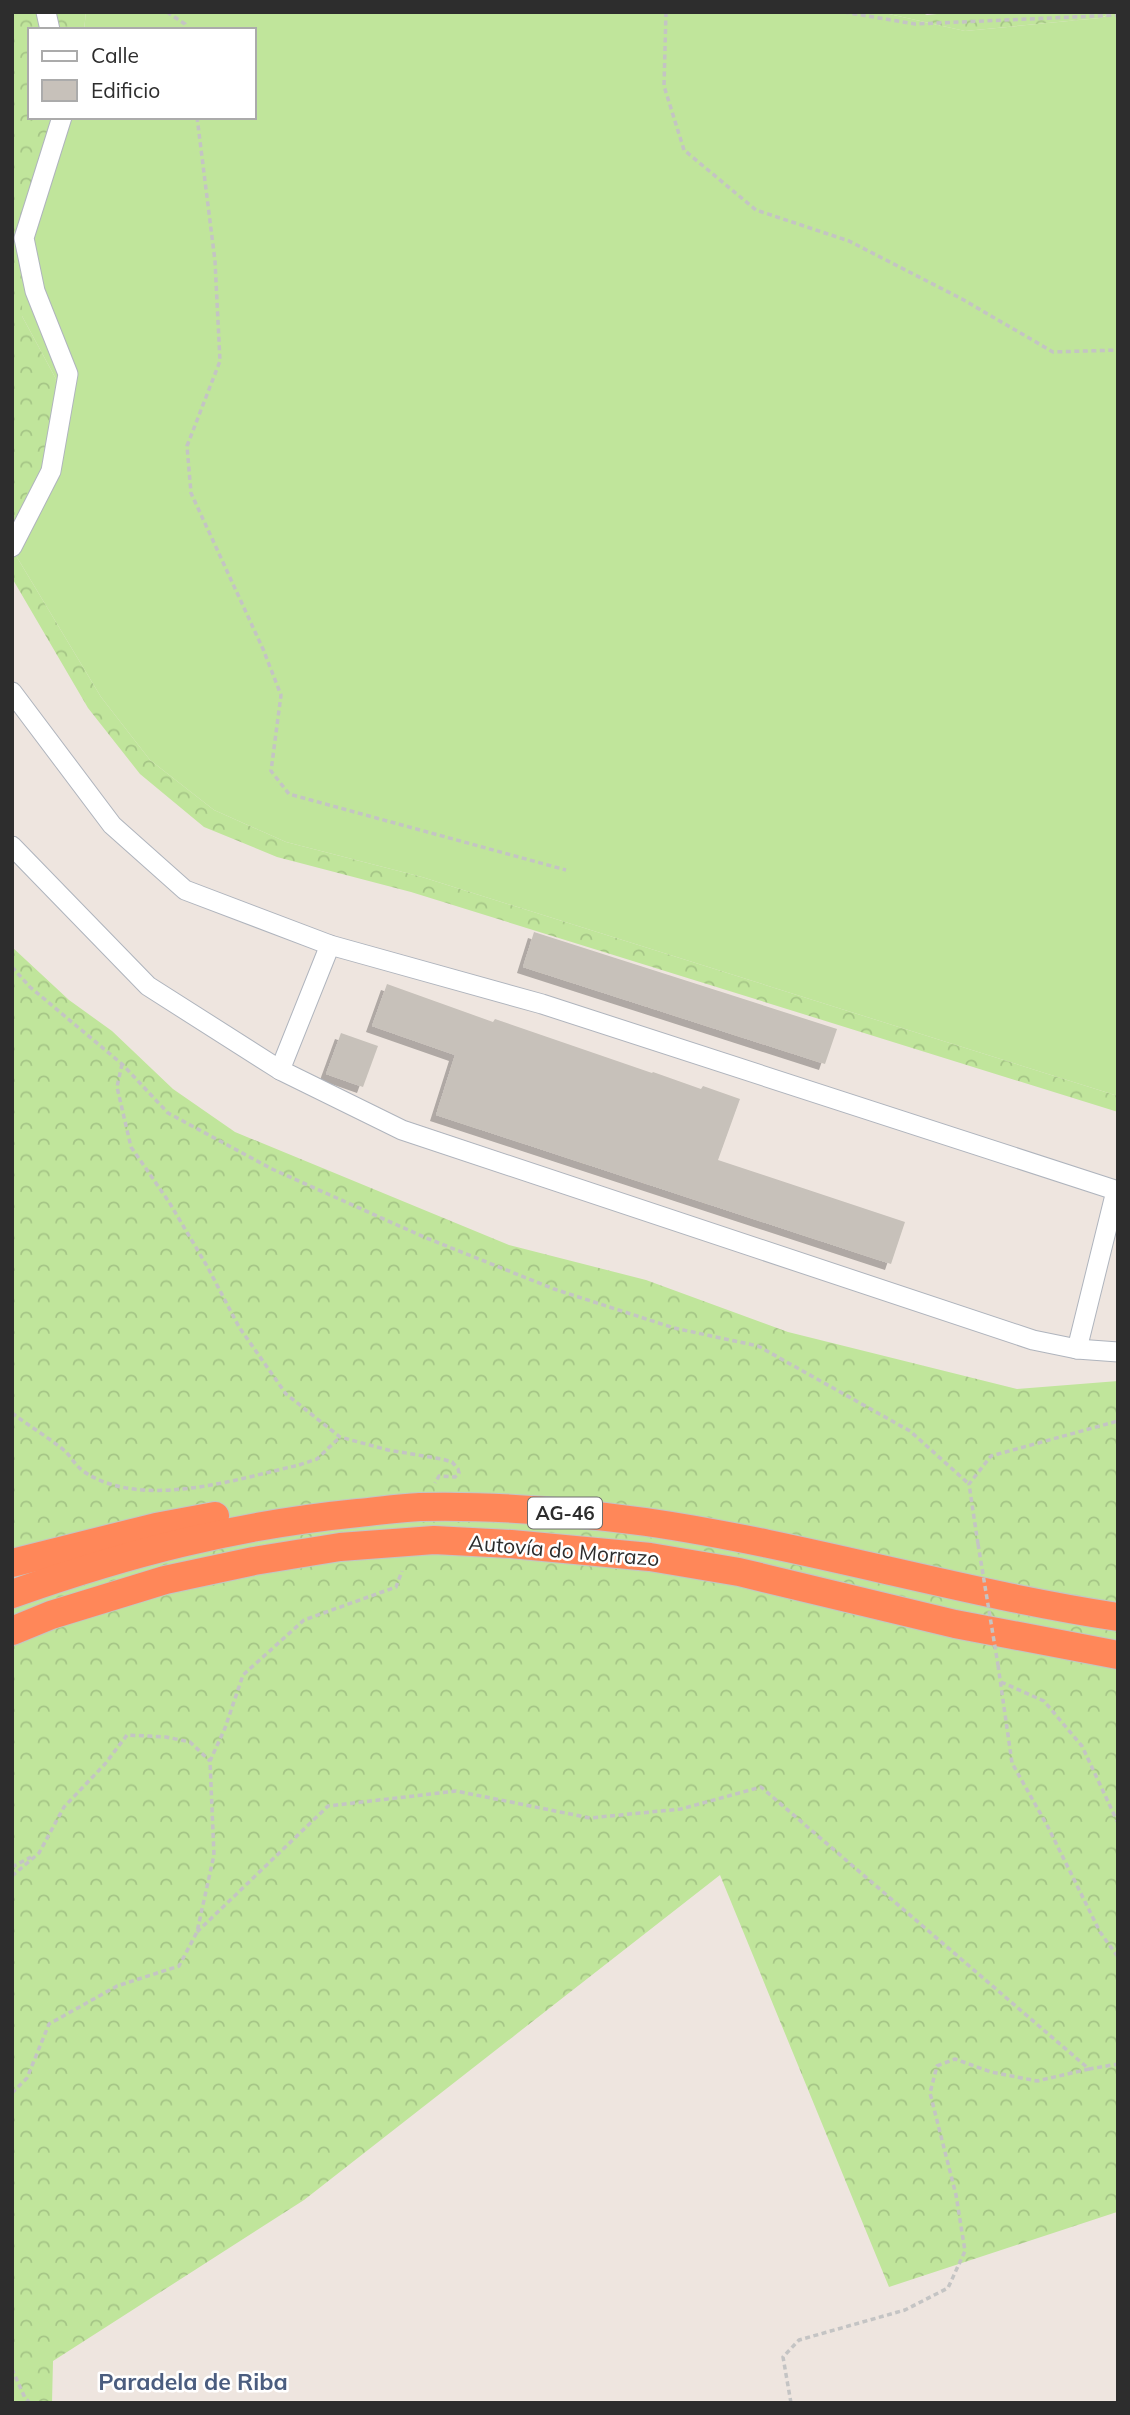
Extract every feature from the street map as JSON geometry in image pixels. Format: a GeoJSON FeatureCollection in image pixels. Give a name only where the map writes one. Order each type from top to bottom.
{"type":"FeatureCollection","features":[{"type":"Feature","properties":{"kind":"highway"},"geometry":{"type":"LineString","coordinates":[[12,1563],[156,1527],[305,1502],[426,1497]]}},
{"type":"Feature","properties":{"kind":"highway","name":"Autovía do Morrazo"},"geometry":{"type":"LineString","coordinates":[[12,1594],[139,1553],[236,1530],[426,1497],[491,1507],[646,1522],[734,1538],[1054,1608],[1118,1617]]}},
{"type":"Feature","properties":{"kind":"highway","name":"Autovía do Morrazo"},"geometry":{"type":"LineString","coordinates":[[12,1631],[51,1615],[165,1580],[340,1546],[434,1540],[650,1557],[726,1569],[955,1624],[1118,1655]]}},
{"type":"Feature","properties":{"kind":"street"},"geometry":{"type":"LineString","coordinates":[[12,547],[51,471],[68,374],[34,291],[24,238],[61,119]]}},
{"type":"Feature","properties":{"kind":"street"},"geometry":{"type":"LineString","coordinates":[[12,692],[112,825],[185,890],[330,945],[542,1004],[1117,1191],[1077,1349]]}},
{"type":"Feature","properties":{"kind":"street"},"geometry":{"type":"LineString","coordinates":[[12,846],[148,986],[279,1070],[402,1130],[1032,1340],[1077,1349],[1118,1352]]}},
{"type":"Feature","properties":{"kind":"street"},"geometry":{"type":"LineString","coordinates":[[279,1070],[330,945]]}},
{"type":"Feature","properties":{"kind":"path"},"geometry":{"type":"LineString","coordinates":[[167,12],[185,24],[186,28]]}},
{"type":"Feature","properties":{"kind":"path"},"geometry":{"type":"LineString","coordinates":[[666,12],[664,86],[684,150],[756,210],[849,241],[962,299],[1053,352],[1118,350]]}},
{"type":"Feature","properties":{"kind":"path"},"geometry":{"type":"LineString","coordinates":[[845,12],[915,24],[1118,15]]}},
{"type":"Feature","properties":{"kind":"path"},"geometry":{"type":"LineString","coordinates":[[197,119],[215,261],[219,361],[187,446],[191,492],[263,649],[281,695],[271,771],[289,794],[566,870]]}},
{"type":"Feature","properties":{"kind":"path"},"geometry":{"type":"LineString","coordinates":[[12,967],[30,987],[122,1065],[168,1113],[272,1169],[424,1237],[554,1289],[674,1328],[758,1346],[910,1431],[969,1484],[1012,1763],[1048,1827],[1100,1932],[1118,1957]]}},
{"type":"Feature","properties":{"kind":"path"},"geometry":{"type":"LineString","coordinates":[[122,1065],[117,1087],[131,1147],[169,1202],[239,1327],[286,1394],[340,1437],[388,1450],[452,1462],[459,1473],[455,1477],[439,1476],[426,1497]]}},
{"type":"Feature","properties":{"kind":"path"},"geometry":{"type":"LineString","coordinates":[[12,1413],[65,1451],[82,1470],[108,1482],[155,1491],[181,1489],[299,1465],[317,1459],[340,1437]]}},
{"type":"Feature","properties":{"kind":"path"},"geometry":{"type":"LineString","coordinates":[[969,1484],[991,1457],[1118,1421]]}},
{"type":"Feature","properties":{"kind":"path"},"geometry":{"type":"LineString","coordinates":[[12,2093],[27,2078],[49,2024],[117,1986],[179,1966],[197,1932],[214,1855],[210,1761],[225,1728],[243,1675],[304,1620],[396,1587],[402,1571]]}},
{"type":"Feature","properties":{"kind":"path"},"geometry":{"type":"LineString","coordinates":[[1001,1682],[1044,1701],[1082,1746],[1118,1823]]}},
{"type":"Feature","properties":{"kind":"path"},"geometry":{"type":"LineString","coordinates":[[12,1876],[39,1853],[64,1807],[106,1763],[127,1734],[190,1742],[210,1761]]}},
{"type":"Feature","properties":{"kind":"path"},"geometry":{"type":"LineString","coordinates":[[197,1932],[328,1806],[456,1791],[590,1818],[681,1809],[761,1787],[1089,2070]]}},
{"type":"Feature","properties":{"kind":"path"},"geometry":{"type":"LineString","coordinates":[[12,1867],[39,1853]]}},
{"type":"Feature","properties":{"kind":"path"},"geometry":{"type":"LineString","coordinates":[[791,2403],[783,2357],[799,2340],[905,2310],[947,2288],[965,2251],[956,2195],[930,2093],[937,2066],[955,2059],[991,2072],[1037,2081],[1118,2064]]}},
{"type":"Feature","properties":{"kind":"path"},"geometry":{"type":"LineString","coordinates":[[12,2369],[30,2403]]}},
{"type":"Feature","properties":{"kind":"green space"},"geometry":{"type":"Polygon","coordinates":[[[12,12],[86,12],[84,28],[28,28],[28,119],[54,119],[23,226],[22,316],[56,379],[44,457],[12,526],[12,12]]]}},
{"type":"Feature","properties":{"kind":"green space"},"geometry":{"type":"Polygon","coordinates":[[[86,12],[880,12],[965,31],[1100,18],[1118,12],[1118,1096],[422,877],[286,842],[214,810],[150,760],[101,697],[12,549],[12,526],[56,379],[22,316],[22,226],[54,119],[256,119],[256,28],[84,28],[86,12]]]}},
{"type":"Feature","properties":{"kind":"green space"},"geometry":{"type":"Polygon","coordinates":[[[880,12],[920,12],[927,15],[957,12],[1115,12],[1100,18],[965,31],[880,12]]]}},
{"type":"Feature","properties":{"kind":"green space"},"geometry":{"type":"Polygon","coordinates":[[[12,549],[101,697],[150,760],[214,810],[286,842],[422,877],[1118,1096],[1118,1112],[411,892],[277,857],[204,827],[140,774],[88,708],[12,578],[12,549]]]}},
{"type":"Feature","properties":{"kind":"green space"},"geometry":{"type":"Polygon","coordinates":[[[12,947],[69,1000],[112,1031],[173,1089],[235,1132],[509,1245],[646,1280],[788,1332],[1017,1389],[1118,1381],[1117,2212],[889,2287],[720,1875],[304,2200],[53,2361],[52,2403],[12,2403],[12,947]]]}},
{"type":"Feature","properties":{"kind":"building"},"geometry":{"type":"Polygon","coordinates":[[[534,932],[837,1029],[825,1064],[523,967],[534,932]]]}},
{"type":"Feature","properties":{"kind":"building"},"geometry":{"type":"Polygon","coordinates":[[[387,984],[493,1022],[495,1019],[701,1089],[703,1086],[740,1099],[718,1160],[905,1222],[891,1264],[436,1115],[455,1055],[372,1026],[387,984]]]}},
{"type":"Feature","properties":{"kind":"building"},"geometry":{"type":"Polygon","coordinates":[[[341,1033],[378,1046],[363,1087],[326,1074],[341,1033]]]}},
{"type":"Feature","properties":{"kind":"district","name":"Paradela de Riba"},"geometry":{"type":"Point","coordinates":[193,2382]}}]}
